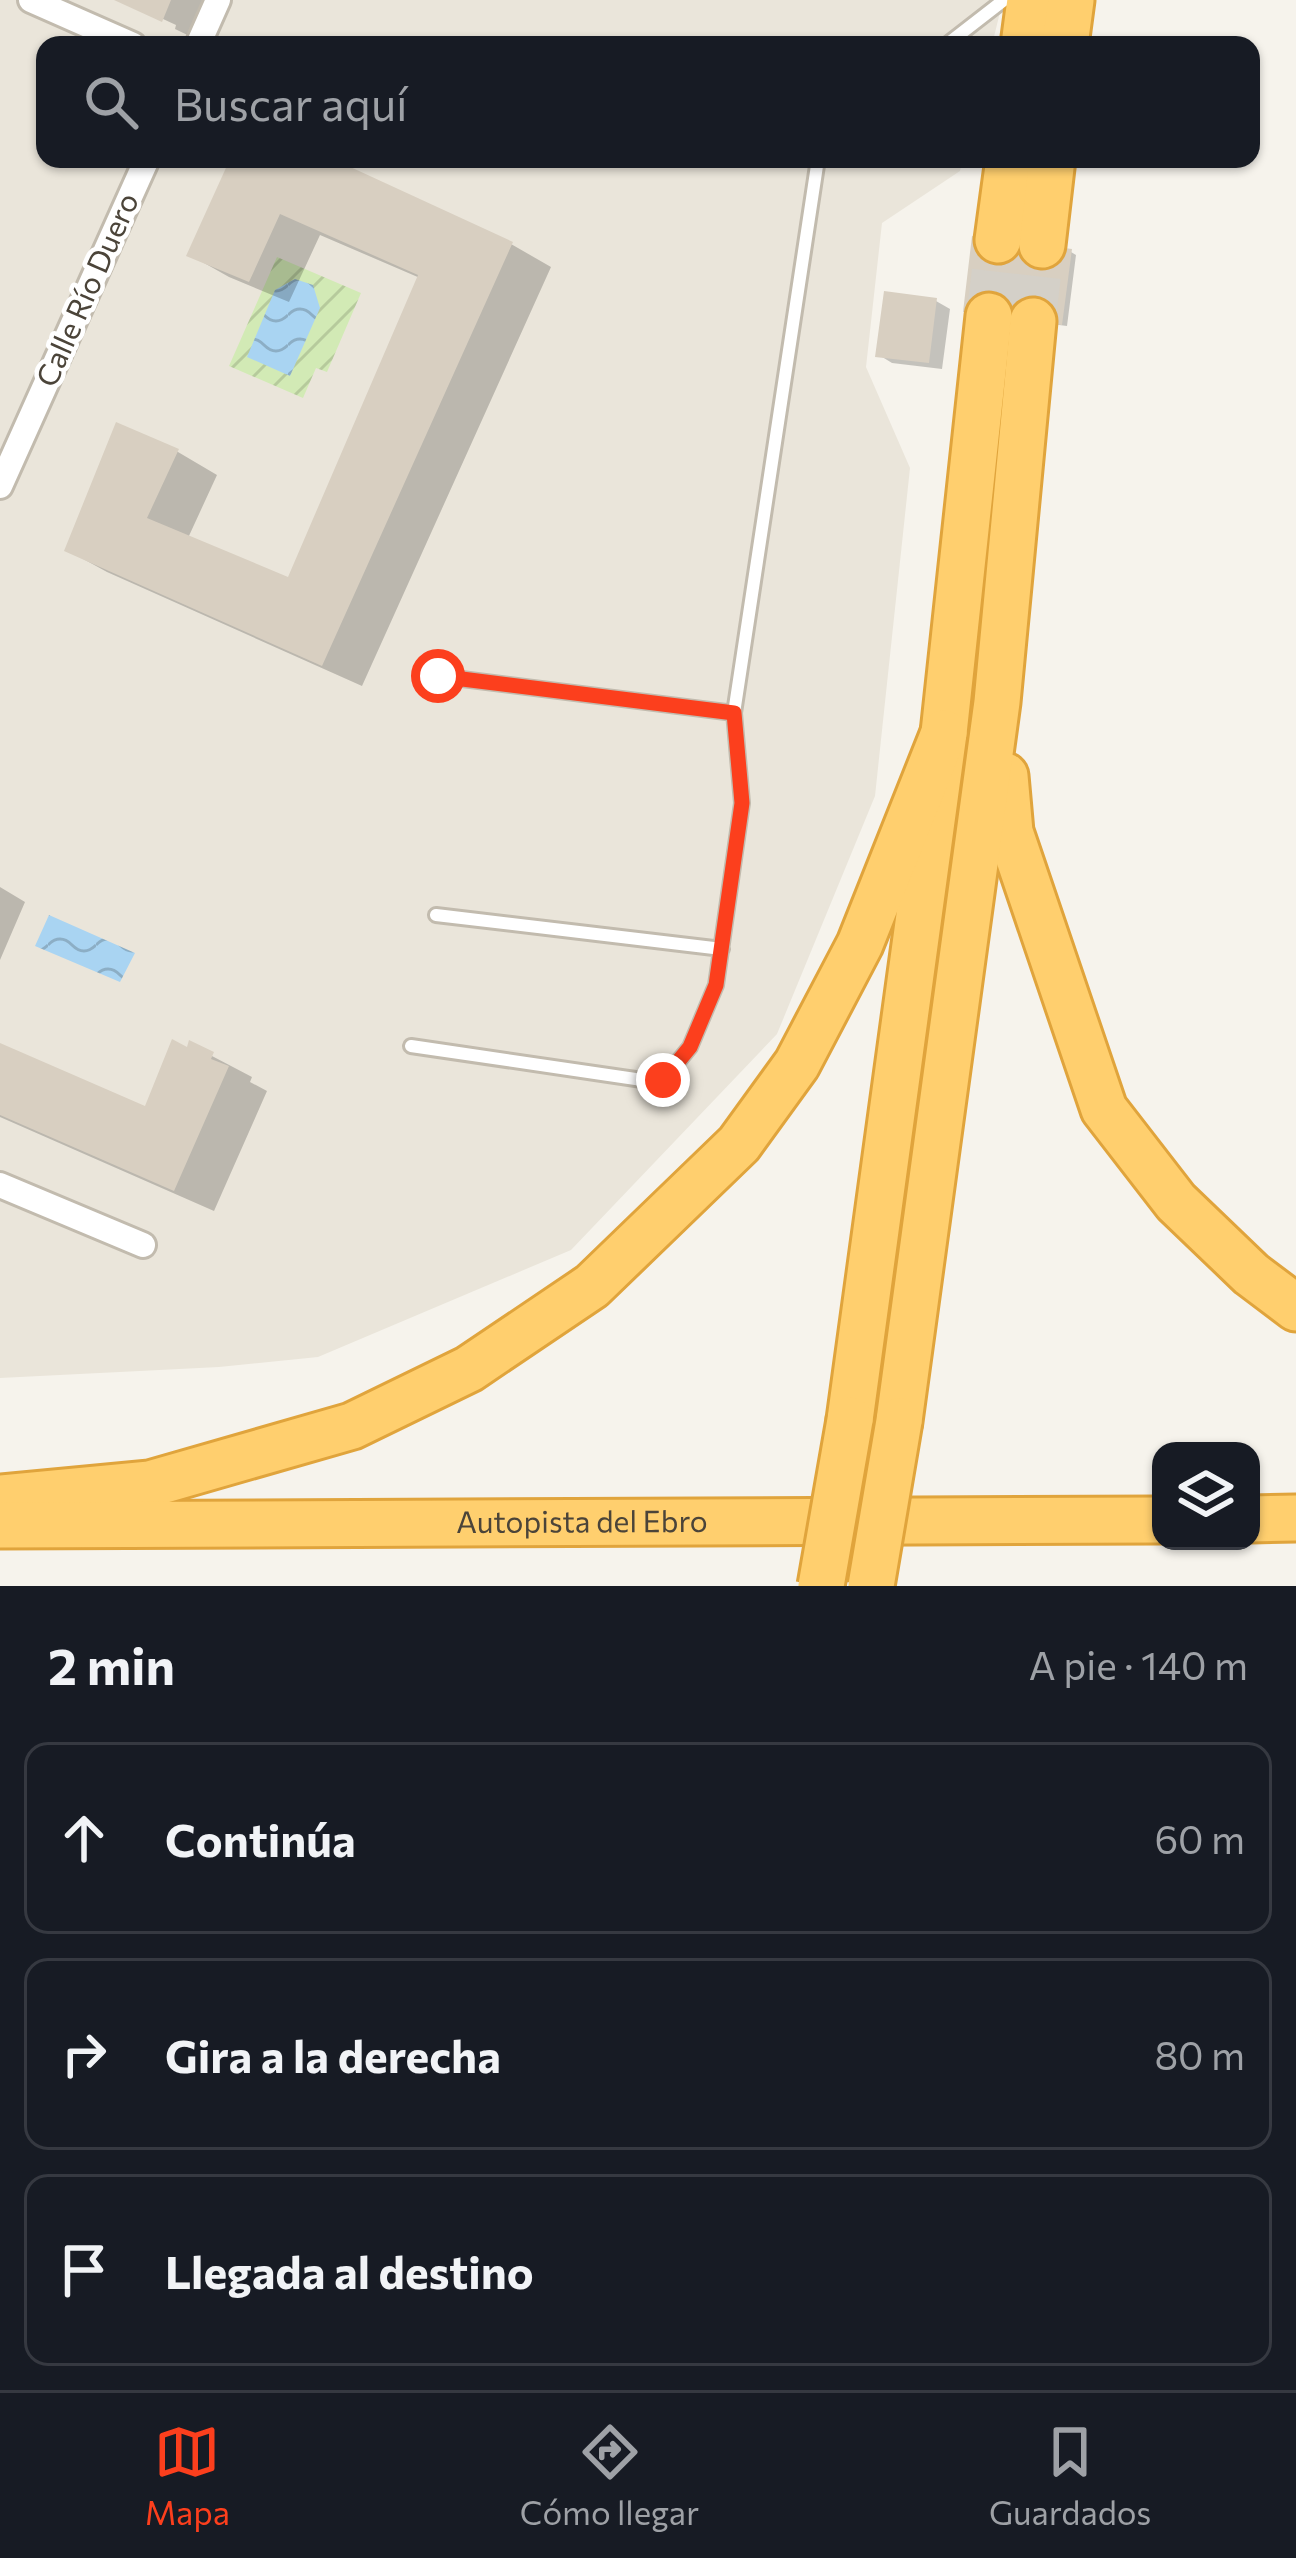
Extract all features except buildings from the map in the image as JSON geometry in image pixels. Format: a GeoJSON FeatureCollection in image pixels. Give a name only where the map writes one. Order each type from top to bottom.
{"type":"FeatureCollection","features":[{"type":"Feature","properties":{"kind":"highway"},"geometry":{"type":"LineString","coordinates":[[1025,36],[1030,0]]}},
{"type":"Feature","properties":{"kind":"highway"},"geometry":{"type":"LineString","coordinates":[[1066,36],[1071,0]]}},
{"type":"Feature","properties":{"kind":"highway"},"geometry":{"type":"LineString","coordinates":[[1010,168],[1020,243],[1049,168]]}},
{"type":"Feature","properties":{"kind":"highway"},"geometry":{"type":"LineString","coordinates":[[820,1586],[850,1420],[944,733],[1011,318],[997,702],[899,1421],[872,1586]]}},
{"type":"Feature","properties":{"kind":"highway"},"geometry":{"type":"LineString","coordinates":[[997,702],[1010,832],[1104,1109],[1176,1202],[1252,1274],[1296,1308]]}},
{"type":"Feature","properties":{"kind":"highway"},"geometry":{"type":"LineString","coordinates":[[0,1498],[150,1484],[352,1426],[470,1369],[592,1286],[740,1144],[797,1064],[860,944],[944,733]]}},
{"type":"Feature","properties":{"kind":"highway"},"geometry":{"type":"LineString","coordinates":[[1260,1519],[1296,1518]]}},
{"type":"Feature","properties":{"kind":"highway","name":"Autopista del Ebro"},"geometry":{"type":"LineString","coordinates":[[0,1526],[1152,1520]]}},
{"type":"Feature","properties":{"kind":"street"},"geometry":{"type":"LineString","coordinates":[[31,0],[113,36]]}},
{"type":"Feature","properties":{"kind":"street"},"geometry":{"type":"LineString","coordinates":[[202,36],[218,0]]}},
{"type":"Feature","properties":{"kind":"street","name":"Calle Río Duero"},"geometry":{"type":"LineString","coordinates":[[0,487],[143,168]]}},
{"type":"Feature","properties":{"kind":"street"},"geometry":{"type":"LineString","coordinates":[[0,1185],[143,1245]]}},
{"type":"Feature","properties":{"kind":"lane"},"geometry":{"type":"LineString","coordinates":[[958,36],[1004,0]]}},
{"type":"Feature","properties":{"kind":"lane"},"geometry":{"type":"LineString","coordinates":[[410,1046],[649,1082],[663,1080],[690,1047],[716,985],[722,949],[742,803],[734,713],[817,168]]}},
{"type":"Feature","properties":{"kind":"lane"},"geometry":{"type":"LineString","coordinates":[[438,676],[734,713]]}},
{"type":"Feature","properties":{"kind":"lane"},"geometry":{"type":"LineString","coordinates":[[436,915],[722,949]]}},
{"type":"Feature","properties":{"kind":"shaded area"},"geometry":{"type":"Polygon","coordinates":[[[0,0],[1003,0],[994,36],[36,36],[36,168],[961,168],[882,223],[866,367],[910,468],[875,796],[777,1034],[571,1250],[318,1357],[0,1378],[0,0]]]}},
{"type":"Feature","properties":{"kind":"green space"},"geometry":{"type":"Polygon","coordinates":[[[277,257],[361,293],[327,372],[316,368],[303,398],[229,366],[277,257]]]}},
{"type":"Feature","properties":{"kind":"water"},"geometry":{"type":"Polygon","coordinates":[[[295,279],[313,285],[320,308],[290,376],[247,357],[275,290],[295,279]]]}},
{"type":"Feature","properties":{"kind":"water"},"geometry":{"type":"Polygon","coordinates":[[[49,915],[135,953],[120,982],[35,946],[49,915]]]}},
{"type":"Feature","properties":{"kind":"tunnel"},"geometry":{"type":"LineString","coordinates":[[989,316],[998,240]]}},
{"type":"Feature","properties":{"kind":"tunnel"},"geometry":{"type":"LineString","coordinates":[[1033,321],[1042,245]]}},
{"type":"Feature","properties":{"kind":"route"},"geometry":{"type":"LineString","coordinates":[[438,676],[734,713],[742,803],[716,985],[690,1047],[663,1080]]}}]}
